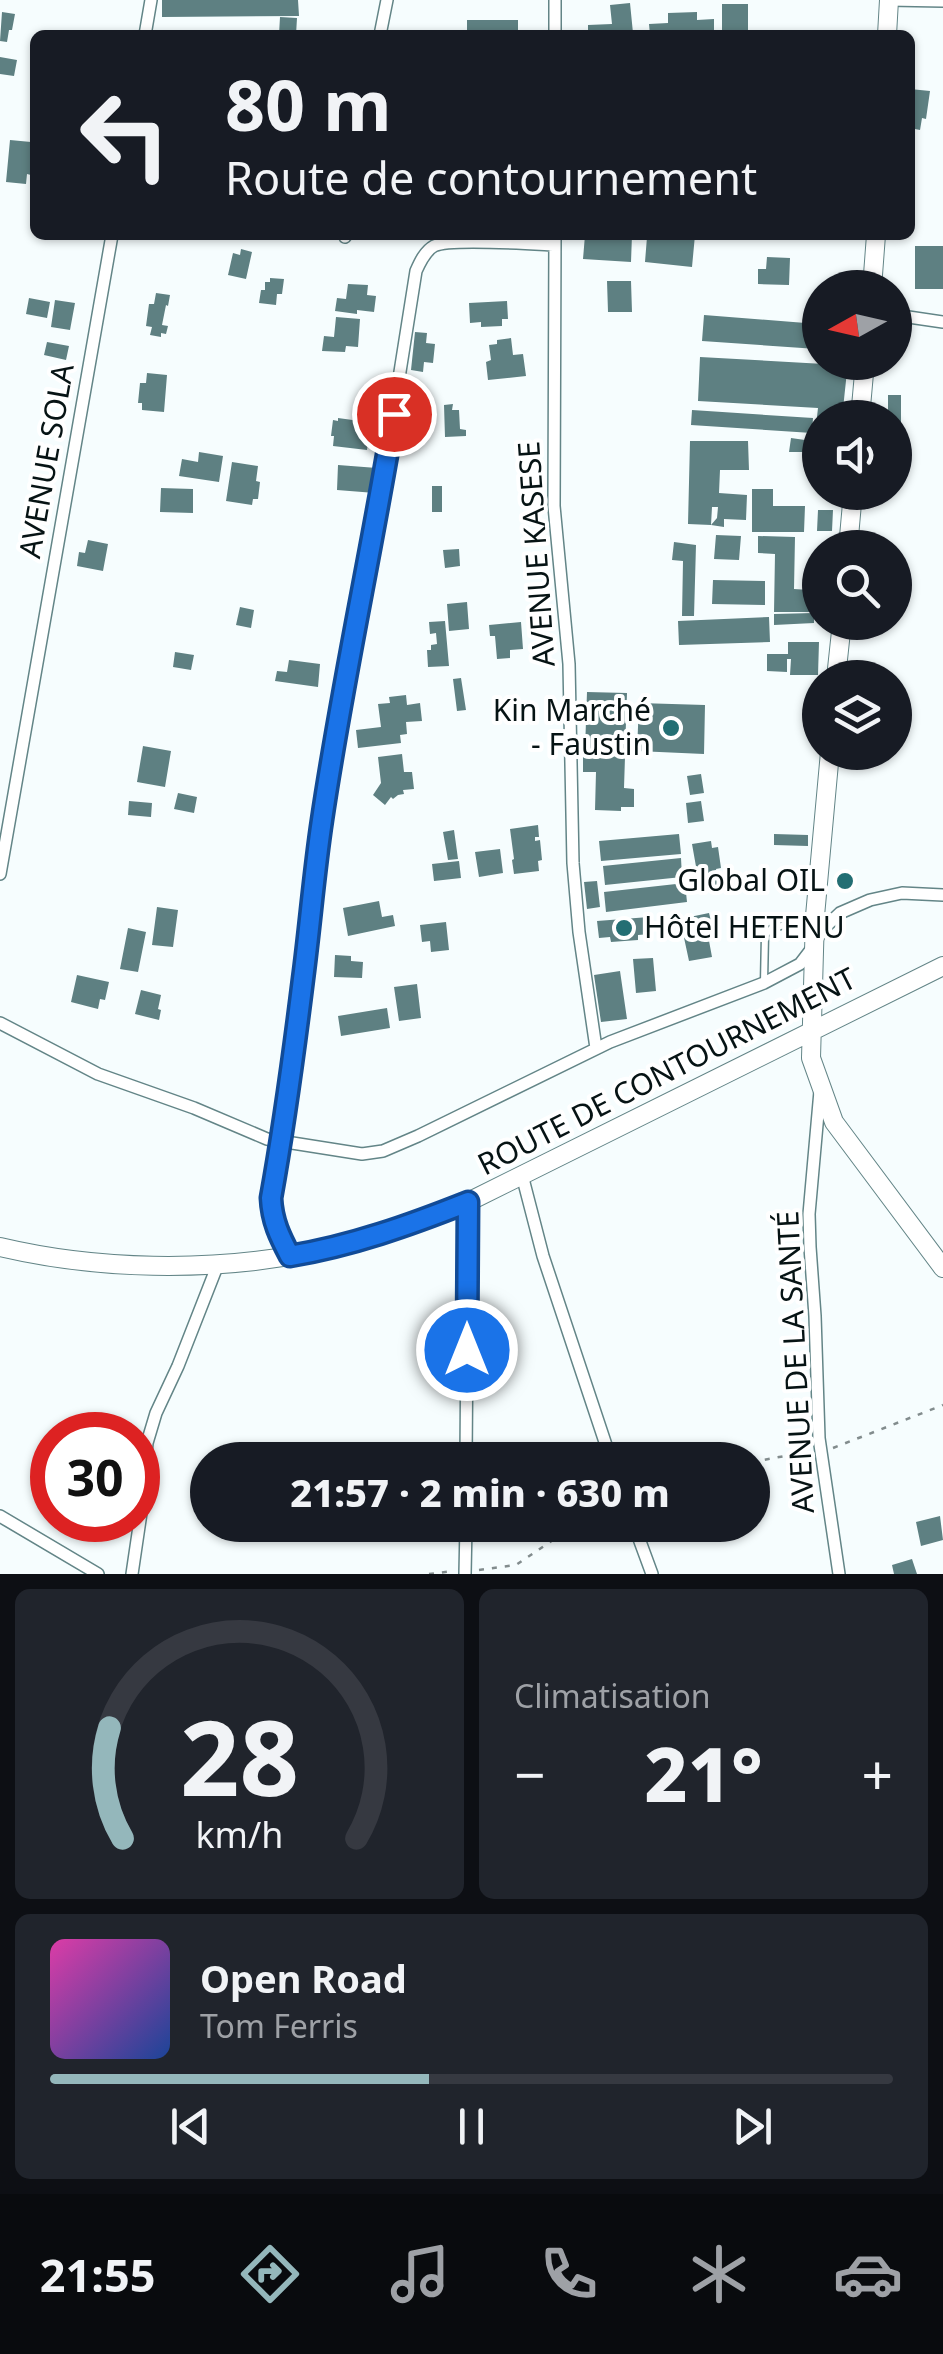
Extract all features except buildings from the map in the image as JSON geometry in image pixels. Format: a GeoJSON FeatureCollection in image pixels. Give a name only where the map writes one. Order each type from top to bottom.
{"type":"FeatureCollection","features":[{"type":"Feature","properties":{"kind":"street"},"geometry":{"type":"LineString","coordinates":[[146,30],[151,0]]}},
{"type":"Feature","properties":{"kind":"street"},"geometry":{"type":"LineString","coordinates":[[381,30],[387,0]]}},
{"type":"Feature","properties":{"kind":"street"},"geometry":{"type":"LineString","coordinates":[[555,0],[555,30]]}},
{"type":"Feature","properties":{"kind":"street"},"geometry":{"type":"LineString","coordinates":[[888,30],[890,0],[943,1]]}},
{"type":"Feature","properties":{"kind":"street","name":"AVENUE SOLA"},"geometry":{"type":"LineString","coordinates":[[0,874],[111,240]]}},
{"type":"Feature","properties":{"kind":"street"},"geometry":{"type":"LineString","coordinates":[[290,1256],[276,1230],[271,1198],[340,703],[382,485],[416,271],[422,257],[436,244],[555,240]]}},
{"type":"Feature","properties":{"kind":"street","name":"AVENUE KASESE"},"geometry":{"type":"LineString","coordinates":[[555,240],[554,506],[569,664],[573,863],[596,1048]]}},
{"type":"Feature","properties":{"kind":"street"},"geometry":{"type":"LineString","coordinates":[[873,270],[876,240]]}},
{"type":"Feature","properties":{"kind":"street"},"geometry":{"type":"LineString","coordinates":[[912,318],[943,322]]}},
{"type":"Feature","properties":{"kind":"street"},"geometry":{"type":"LineString","coordinates":[[828,770],[813,947],[810,1058],[834,1122],[943,1268]]}},
{"type":"Feature","properties":{"kind":"street"},"geometry":{"type":"LineString","coordinates":[[0,1023],[98,1074],[194,1108],[246,1132],[281,1143],[362,1154],[383,1151],[418,1136],[596,1048],[764,983],[800,964],[820,931],[840,913],[870,900],[902,893],[943,896]]}},
{"type":"Feature","properties":{"kind":"street","name":"ROUTE DE CONTOURNEMENT"},"geometry":{"type":"LineString","coordinates":[[0,1247],[38,1256],[109,1263],[218,1264],[290,1256],[380,1234],[468,1202],[943,966]]}},
{"type":"Feature","properties":{"kind":"street","name":"AVENUE DE LA SANTÉ"},"geometry":{"type":"LineString","coordinates":[[820,1087],[809,1214],[810,1247],[819,1438],[838,1574]]}},
{"type":"Feature","properties":{"kind":"street"},"geometry":{"type":"LineString","coordinates":[[522,1176],[543,1256],[605,1442]]}},
{"type":"Feature","properties":{"kind":"street"},"geometry":{"type":"LineString","coordinates":[[466,1442],[468,1202]]}},
{"type":"Feature","properties":{"kind":"street"},"geometry":{"type":"LineString","coordinates":[[132,1574],[147,1443],[156,1412],[218,1264]]}},
{"type":"Feature","properties":{"kind":"street"},"geometry":{"type":"LineString","coordinates":[[0,1516],[98,1574]]}},
{"type":"Feature","properties":{"kind":"street"},"geometry":{"type":"LineString","coordinates":[[466,1542],[467,1572]]}},
{"type":"Feature","properties":{"kind":"street"},"geometry":{"type":"LineString","coordinates":[[640,1542],[652,1574]]}},
{"type":"Feature","properties":{"kind":"lane"},"geometry":{"type":"LineString","coordinates":[[764,983],[765,936],[771,930],[815,916]]}},
{"type":"Feature","properties":{"kind":"path"},"geometry":{"type":"LineString","coordinates":[[827,1448],[943,1405]]}},
{"type":"Feature","properties":{"kind":"path"},"geometry":{"type":"LineString","coordinates":[[770,1459],[813,1451]]}},
{"type":"Feature","properties":{"kind":"path"},"geometry":{"type":"LineString","coordinates":[[429,1574],[516,1564],[549,1542]]}},
{"type":"Feature","properties":{"kind":"place","name":"Kin Marché - Faustin"},"geometry":{"type":"Point","coordinates":[671,728]}},
{"type":"Feature","properties":{"kind":"place","name":"Global OIL"},"geometry":{"type":"Point","coordinates":[845,881]}},
{"type":"Feature","properties":{"kind":"place","name":"Hôtel HETENU"},"geometry":{"type":"Point","coordinates":[624,928]}},
{"type":"Feature","properties":{"kind":"route"},"geometry":{"type":"LineString","coordinates":[[394,414],[324,801],[272,1212],[276,1230],[290,1256],[411,1224],[468,1202],[467,1350]]}}]}
